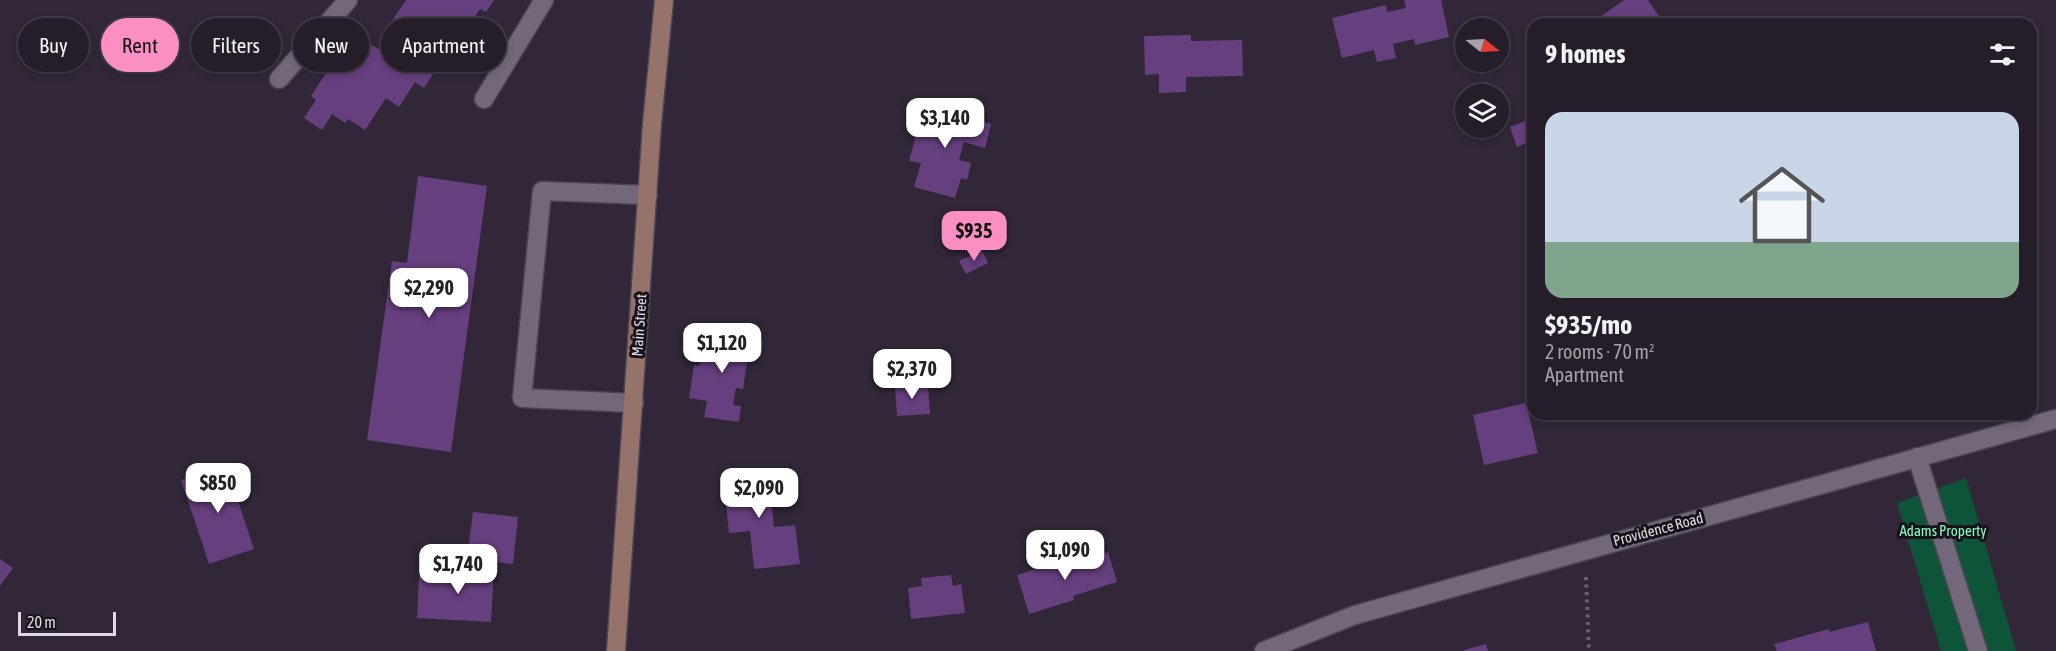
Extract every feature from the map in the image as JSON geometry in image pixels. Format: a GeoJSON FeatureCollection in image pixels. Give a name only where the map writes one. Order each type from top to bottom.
{"type":"FeatureCollection","features":[{"type":"Feature","properties":{"kind":"main road","name":"Main Street"},"geometry":{"type":"LineString","coordinates":[[616,651],[664,0]]}},
{"type":"Feature","properties":{"kind":"street"},"geometry":{"type":"LineString","coordinates":[[279,79],[348,0]]}},
{"type":"Feature","properties":{"kind":"street"},"geometry":{"type":"LineString","coordinates":[[484,99],[544,0]]}},
{"type":"Feature","properties":{"kind":"street"},"geometry":{"type":"LineString","coordinates":[[634,403],[522,398],[542,191],[648,195]]}},
{"type":"Feature","properties":{"kind":"street","name":"Providence Road"},"geometry":{"type":"LineString","coordinates":[[1264,651],[1355,615],[2056,419]]}},
{"type":"Feature","properties":{"kind":"street"},"geometry":{"type":"LineString","coordinates":[[1917,457],[1978,651]]}},
{"type":"Feature","properties":{"kind":"path"},"geometry":{"type":"LineString","coordinates":[[1585,549],[1589,651]]}},
{"type":"Feature","properties":{"kind":"green space","name":"Adams Property"},"geometry":{"type":"Polygon","coordinates":[[[1966,478],[2016,651],[1941,651],[1897,503],[1966,478]]]}},
{"type":"Feature","properties":{"kind":"building"},"geometry":{"type":"Polygon","coordinates":[[[406,0],[494,0],[486,12],[480,9],[474,18],[394,18],[406,0]]]}},
{"type":"Feature","properties":{"kind":"building"},"geometry":{"type":"Polygon","coordinates":[[[1404,0],[1441,0],[1449,37],[1415,45],[1414,39],[1393,44],[1396,58],[1377,62],[1374,50],[1342,58],[1332,18],[1386,5],[1387,12],[1406,8],[1404,0]]]}},
{"type":"Feature","properties":{"kind":"building"},"geometry":{"type":"Polygon","coordinates":[[[1624,0],[1648,0],[1660,18],[1598,18],[1624,0]]]}},
{"type":"Feature","properties":{"kind":"building"},"geometry":{"type":"Polygon","coordinates":[[[1191,35],[1191,41],[1242,40],[1243,76],[1186,77],[1186,92],[1159,93],[1159,74],[1145,75],[1144,36],[1191,35]]]}},
{"type":"Feature","properties":{"kind":"building"},"geometry":{"type":"Polygon","coordinates":[[[372,45],[380,50],[381,48],[381,72],[434,72],[424,88],[415,82],[399,107],[386,98],[365,130],[348,119],[345,123],[332,114],[322,130],[304,118],[316,100],[311,96],[327,72],[369,72],[369,50],[372,45]]]}},
{"type":"Feature","properties":{"kind":"building"},"geometry":{"type":"Polygon","coordinates":[[[925,105],[991,124],[985,148],[964,142],[959,160],[971,163],[967,180],[961,178],[955,198],[914,187],[921,163],[909,161],[925,105]]]}},
{"type":"Feature","properties":{"kind":"building"},"geometry":{"type":"Polygon","coordinates":[[[1527,120],[1527,143],[1517,147],[1510,127],[1527,120]]]}},
{"type":"Feature","properties":{"kind":"building"},"geometry":{"type":"Polygon","coordinates":[[[418,176],[487,186],[451,452],[367,440],[392,261],[407,263],[418,176]]]}},
{"type":"Feature","properties":{"kind":"building"},"geometry":{"type":"Polygon","coordinates":[[[982,250],[988,263],[966,274],[959,261],[982,250]]]}},
{"type":"Feature","properties":{"kind":"building"},"geometry":{"type":"Polygon","coordinates":[[[704,332],[763,341],[761,357],[748,355],[743,389],[736,388],[733,405],[741,406],[739,422],[704,417],[707,401],[689,398],[694,365],[699,366],[704,332]]]}},
{"type":"Feature","properties":{"kind":"building"},"geometry":{"type":"Polygon","coordinates":[[[928,385],[930,414],[897,416],[895,387],[928,385]]]}},
{"type":"Feature","properties":{"kind":"building"},"geometry":{"type":"Polygon","coordinates":[[[1526,403],[1527,420],[1530,420],[1538,453],[1484,465],[1473,415],[1526,403]]]}},
{"type":"Feature","properties":{"kind":"building"},"geometry":{"type":"Polygon","coordinates":[[[226,465],[254,549],[209,564],[181,480],[226,465]]]}},
{"type":"Feature","properties":{"kind":"building"},"geometry":{"type":"Polygon","coordinates":[[[768,469],[774,527],[795,525],[800,564],[754,569],[750,531],[729,533],[723,474],[768,469]]]}},
{"type":"Feature","properties":{"kind":"building"},"geometry":{"type":"Polygon","coordinates":[[[473,512],[518,517],[513,564],[467,559],[473,512]]]}},
{"type":"Feature","properties":{"kind":"building"},"geometry":{"type":"Polygon","coordinates":[[[1108,552],[1117,582],[1073,596],[1074,600],[1029,614],[1017,575],[1067,559],[1069,564],[1108,552]]]}},
{"type":"Feature","properties":{"kind":"building"},"geometry":{"type":"Polygon","coordinates":[[[0,559],[13,568],[0,586],[0,559]]]}},
{"type":"Feature","properties":{"kind":"building"},"geometry":{"type":"Polygon","coordinates":[[[460,563],[494,565],[491,622],[417,618],[419,576],[459,579],[460,563]]]}},
{"type":"Feature","properties":{"kind":"building"},"geometry":{"type":"Polygon","coordinates":[[[951,575],[953,586],[961,584],[965,613],[911,619],[908,588],[922,586],[921,578],[951,575]]]}},
{"type":"Feature","properties":{"kind":"building"},"geometry":{"type":"Polygon","coordinates":[[[1868,622],[1876,651],[1777,651],[1774,644],[1829,629],[1829,632],[1868,622]]]}},
{"type":"Feature","properties":{"kind":"building"},"geometry":{"type":"Polygon","coordinates":[[[1486,644],[1488,651],[1464,651],[1464,650],[1486,644]]]}}]}
